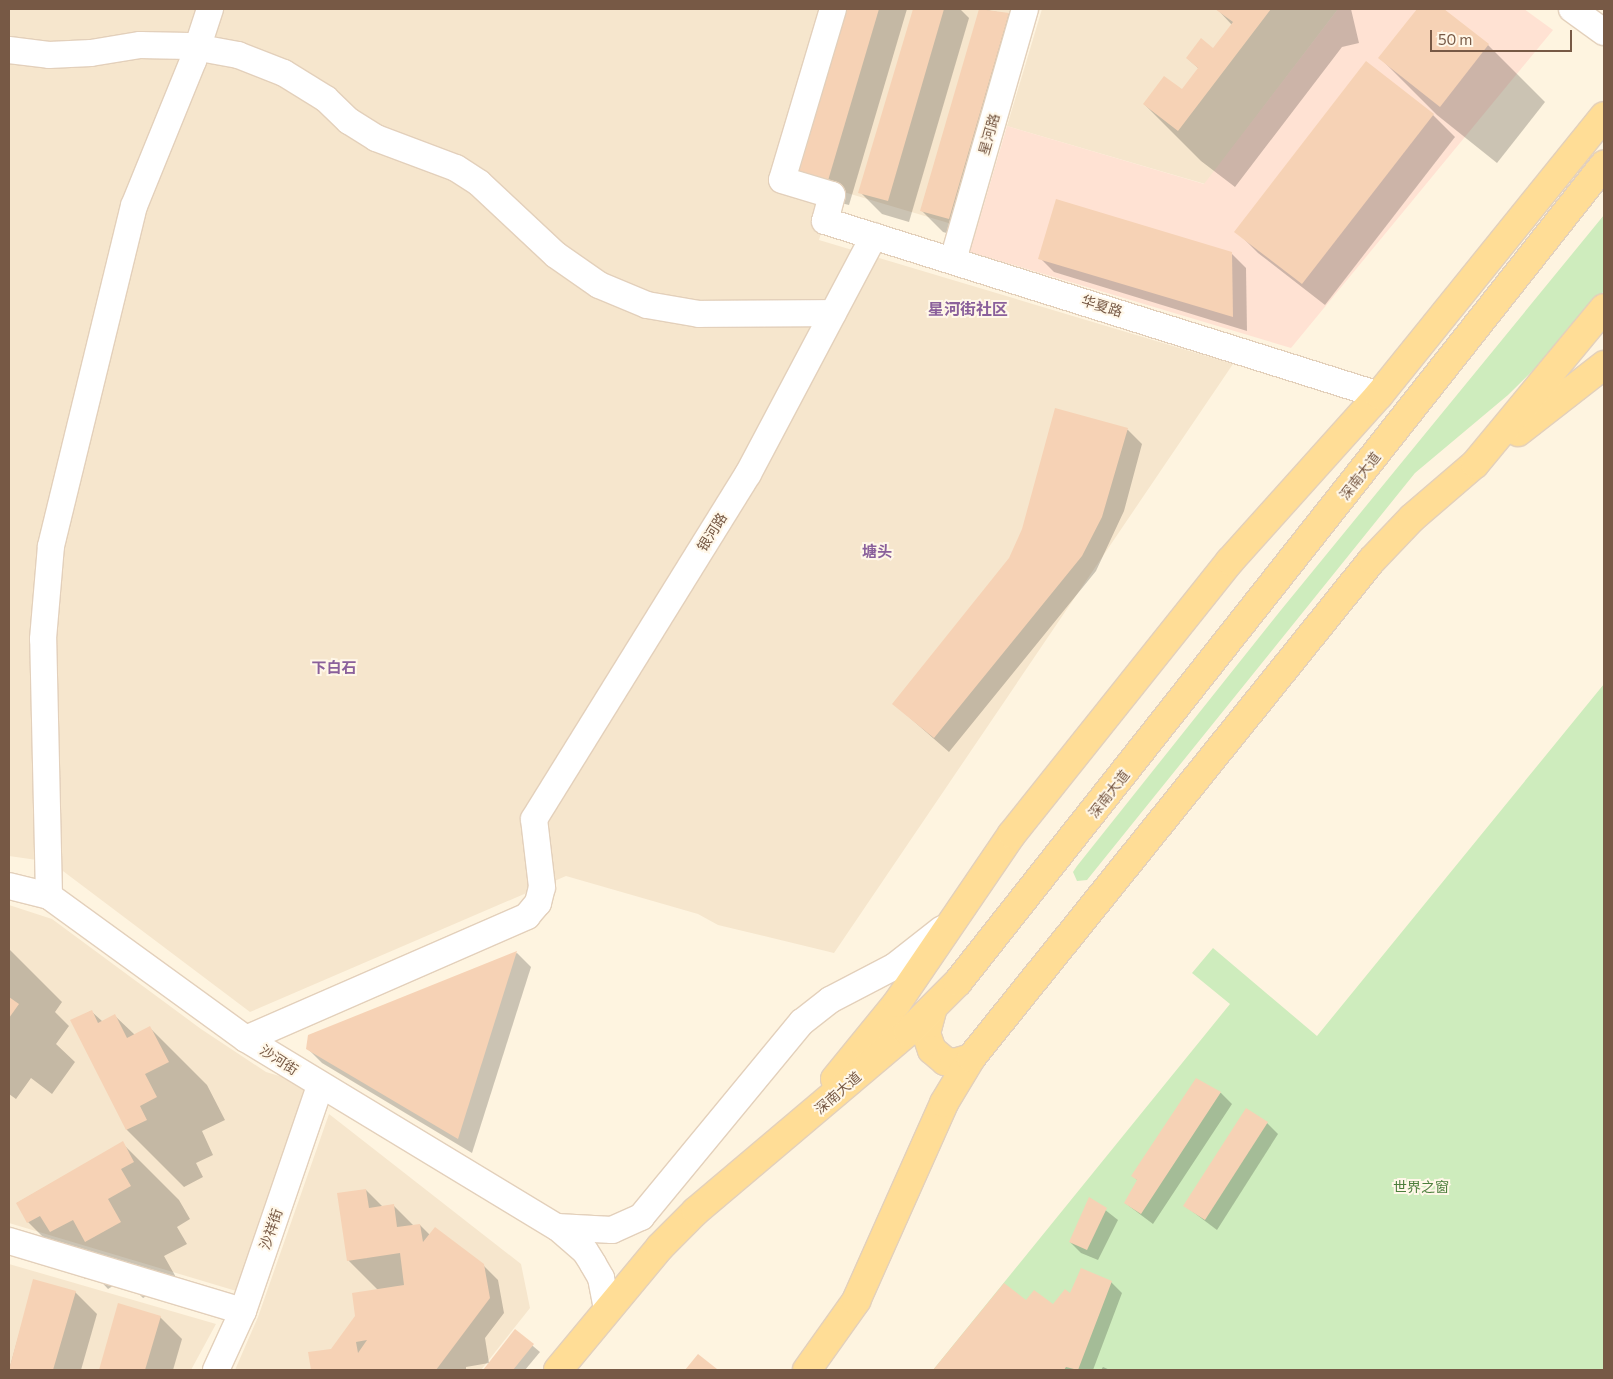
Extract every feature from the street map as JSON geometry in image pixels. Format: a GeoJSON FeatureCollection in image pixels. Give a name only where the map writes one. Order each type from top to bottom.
{"type":"FeatureCollection","features":[{"type":"Feature","properties":{"kind":"main road"},"geometry":{"type":"LineString","coordinates":[[788,1136],[897,1002],[1012,834],[1230,561],[1379,395],[1604,116]]}},
{"type":"Feature","properties":{"kind":"main road","name":"深南大道"},"geometry":{"type":"LineString","coordinates":[[558,1370],[608,1308],[696,1211],[788,1136],[932,1011],[1065,851],[1604,165]]}},
{"type":"Feature","properties":{"kind":"main road"},"geometry":{"type":"LineString","coordinates":[[1379,395],[1464,315],[1575,201]]}},
{"type":"Feature","properties":{"kind":"main road"},"geometry":{"type":"LineString","coordinates":[[1475,464],[1604,308]]}},
{"type":"Feature","properties":{"kind":"main road"},"geometry":{"type":"LineString","coordinates":[[807,1370],[856,1300],[937,1118],[971,1058],[1372,560],[1412,518],[1475,464],[1604,366]]}},
{"type":"Feature","properties":{"kind":"main road"},"geometry":{"type":"LineString","coordinates":[[932,1011],[926,1033],[932,1050],[945,1061],[954,1063],[971,1058]]}},
{"type":"Feature","properties":{"kind":"street"},"geometry":{"type":"LineString","coordinates":[[49,896],[42,639],[51,546],[129,222],[151,159],[197,47],[210,9]]}},
{"type":"Feature","properties":{"kind":"street","name":"华夏路"},"geometry":{"type":"LineString","coordinates":[[833,9],[782,180],[832,195],[825,221],[1379,395]]}},
{"type":"Feature","properties":{"kind":"street","name":"星河路"},"geometry":{"type":"LineString","coordinates":[[953,260],[1024,9]]}},
{"type":"Feature","properties":{"kind":"street"},"geometry":{"type":"LineString","coordinates":[[1572,9],[1604,32]]}},
{"type":"Feature","properties":{"kind":"street"},"geometry":{"type":"LineString","coordinates":[[9,50],[49,55],[91,53],[140,45],[197,47],[238,55],[284,73],[326,99],[349,121],[376,138],[456,168],[479,183],[556,255],[599,285],[647,305],[698,314],[833,313]]}},
{"type":"Feature","properties":{"kind":"street","name":"银河路"},"geometry":{"type":"LineString","coordinates":[[246,1039],[527,916],[538,903],[542,887],[534,819],[748,474],[874,236]]}},
{"type":"Feature","properties":{"kind":"street","name":"沙河街"},"geometry":{"type":"LineString","coordinates":[[9,886],[49,896],[246,1039],[320,1086],[557,1227],[585,1251],[601,1278],[608,1308]]}},
{"type":"Feature","properties":{"kind":"street"},"geometry":{"type":"LineString","coordinates":[[557,1227],[612,1230],[641,1217],[802,1022],[830,1000],[911,955],[959,912]]}},
{"type":"Feature","properties":{"kind":"street","name":"沙祥街"},"geometry":{"type":"LineString","coordinates":[[216,1370],[243,1311],[320,1086]]}},
{"type":"Feature","properties":{"kind":"street"},"geometry":{"type":"LineString","coordinates":[[9,1241],[243,1311]]}},
{"type":"Feature","properties":{"kind":"shaded area"},"geometry":{"type":"Polygon","coordinates":[[[9,9],[833,9],[782,180],[832,195],[819,240],[1233,364],[834,953],[718,925],[698,914],[566,876],[250,1012],[51,862],[9,856],[9,9]]]}},
{"type":"Feature","properties":{"kind":"shaded area"},"geometry":{"type":"Polygon","coordinates":[[[843,9],[1016,9],[952,224],[793,177],[843,9]]]}},
{"type":"Feature","properties":{"kind":"shaded area"},"geometry":{"type":"Polygon","coordinates":[[[1042,9],[1338,9],[1205,184],[1007,126],[1042,9]]]}},
{"type":"Feature","properties":{"kind":"shaded area"},"geometry":{"type":"Polygon","coordinates":[[[1338,9],[1524,9],[1553,30],[1291,348],[970,252],[1007,126],[1204,184],[1338,9]]]}},
{"type":"Feature","properties":{"kind":"shaded area"},"geometry":{"type":"Polygon","coordinates":[[[9,905],[52,919],[201,1029],[266,1072],[306,1084],[243,1293],[9,1223],[9,905]]]}},
{"type":"Feature","properties":{"kind":"shaded area"},"geometry":{"type":"Polygon","coordinates":[[[329,1114],[521,1264],[530,1308],[481,1370],[235,1370],[258,1317],[329,1114]]]}},
{"type":"Feature","properties":{"kind":"shaded area"},"geometry":{"type":"Polygon","coordinates":[[[9,1264],[216,1324],[191,1370],[9,1370],[9,1264]]]}},
{"type":"Feature","properties":{"kind":"green space"},"geometry":{"type":"Polygon","coordinates":[[[1604,215],[1604,291],[1571,333],[1508,395],[1415,473],[1087,880],[1077,881],[1073,872],[1077,866],[1281,610],[1604,215]]]}},
{"type":"Feature","properties":{"kind":"green space","name":"世界之窗"},"geometry":{"type":"Polygon","coordinates":[[[1604,684],[1604,1370],[933,1370],[1230,1004],[1192,973],[1213,948],[1317,1036],[1604,684]]]}},
{"type":"Feature","properties":{"kind":"building"},"geometry":{"type":"Polygon","coordinates":[[[847,9],[879,9],[827,184],[798,176],[847,9]]]}},
{"type":"Feature","properties":{"kind":"building"},"geometry":{"type":"Polygon","coordinates":[[[913,9],[944,9],[888,201],[858,193],[913,9]]]}},
{"type":"Feature","properties":{"kind":"building"},"geometry":{"type":"Polygon","coordinates":[[[979,9],[1009,13],[949,219],[920,211],[979,9]]]}},
{"type":"Feature","properties":{"kind":"building"},"geometry":{"type":"Polygon","coordinates":[[[1215,9],[1271,9],[1178,131],[1143,104],[1164,76],[1182,89],[1198,68],[1186,58],[1201,38],[1213,48],[1233,22],[1215,9]]]}},
{"type":"Feature","properties":{"kind":"building"},"geometry":{"type":"Polygon","coordinates":[[[1417,9],[1444,9],[1489,44],[1440,107],[1378,58],[1417,9]]]}},
{"type":"Feature","properties":{"kind":"building"},"geometry":{"type":"Polygon","coordinates":[[[1366,61],[1434,114],[1302,284],[1234,232],[1366,61]]]}},
{"type":"Feature","properties":{"kind":"building"},"geometry":{"type":"Polygon","coordinates":[[[1056,199],[1232,252],[1233,317],[1038,259],[1056,199]]]}},
{"type":"Feature","properties":{"kind":"building"},"geometry":{"type":"Polygon","coordinates":[[[1055,408],[1128,428],[1102,517],[1082,556],[934,738],[892,704],[1009,558],[1022,529],[1055,408]]]}},
{"type":"Feature","properties":{"kind":"building"},"geometry":{"type":"Polygon","coordinates":[[[517,951],[458,1139],[306,1049],[308,1035],[517,951]]]}},
{"type":"Feature","properties":{"kind":"building"},"geometry":{"type":"Polygon","coordinates":[[[9,997],[19,1004],[9,1018],[9,997]]]}},
{"type":"Feature","properties":{"kind":"building"},"geometry":{"type":"Polygon","coordinates":[[[92,1010],[98,1023],[115,1014],[127,1038],[150,1026],[169,1062],[145,1074],[157,1097],[140,1106],[147,1120],[126,1130],[70,1020],[92,1010]]]}},
{"type":"Feature","properties":{"kind":"building"},"geometry":{"type":"Polygon","coordinates":[[[1196,1078],[1221,1092],[1141,1214],[1124,1203],[1137,1180],[1131,1176],[1196,1078]]]}},
{"type":"Feature","properties":{"kind":"building"},"geometry":{"type":"Polygon","coordinates":[[[1246,1108],[1268,1122],[1205,1220],[1183,1206],[1246,1108]]]}},
{"type":"Feature","properties":{"kind":"building"},"geometry":{"type":"Polygon","coordinates":[[[123,1141],[134,1162],[121,1169],[131,1186],[108,1199],[121,1222],[85,1242],[73,1220],[50,1232],[40,1216],[27,1223],[16,1203],[123,1141]]]}},
{"type":"Feature","properties":{"kind":"building"},"geometry":{"type":"Polygon","coordinates":[[[366,1189],[369,1208],[394,1204],[397,1227],[420,1224],[423,1242],[435,1227],[484,1264],[490,1298],[436,1370],[311,1370],[308,1352],[331,1349],[355,1316],[352,1293],[404,1285],[400,1253],[347,1261],[337,1193],[366,1189]],[[367,1340],[356,1342],[358,1353],[367,1340]]]}},
{"type":"Feature","properties":{"kind":"building"},"geometry":{"type":"Polygon","coordinates":[[[1089,1197],[1107,1208],[1087,1250],[1069,1242],[1089,1197]]]}},
{"type":"Feature","properties":{"kind":"building"},"geometry":{"type":"Polygon","coordinates":[[[1081,1268],[1112,1281],[1078,1370],[1066,1367],[1064,1370],[933,1370],[1004,1283],[1026,1300],[1034,1290],[1053,1304],[1065,1289],[1070,1293],[1081,1268]]]}},
{"type":"Feature","properties":{"kind":"building"},"geometry":{"type":"Polygon","coordinates":[[[33,1279],[76,1291],[53,1370],[9,1370],[33,1279]]]}},
{"type":"Feature","properties":{"kind":"building"},"geometry":{"type":"Polygon","coordinates":[[[118,1303],[161,1316],[145,1370],[99,1370],[118,1303]]]}},
{"type":"Feature","properties":{"kind":"building"},"geometry":{"type":"Polygon","coordinates":[[[515,1329],[534,1344],[513,1370],[483,1370],[515,1329]]]}},
{"type":"Feature","properties":{"kind":"building"},"geometry":{"type":"Polygon","coordinates":[[[698,1354],[717,1369],[685,1370],[698,1354]]]}},
{"type":"Feature","properties":{"kind":"district","name":"星河街社区"},"geometry":{"type":"Point","coordinates":[968,309]}},
{"type":"Feature","properties":{"kind":"district","name":"塘头"},"geometry":{"type":"Point","coordinates":[877,552]}},
{"type":"Feature","properties":{"kind":"district","name":"下白石"},"geometry":{"type":"Point","coordinates":[334,668]}}]}
